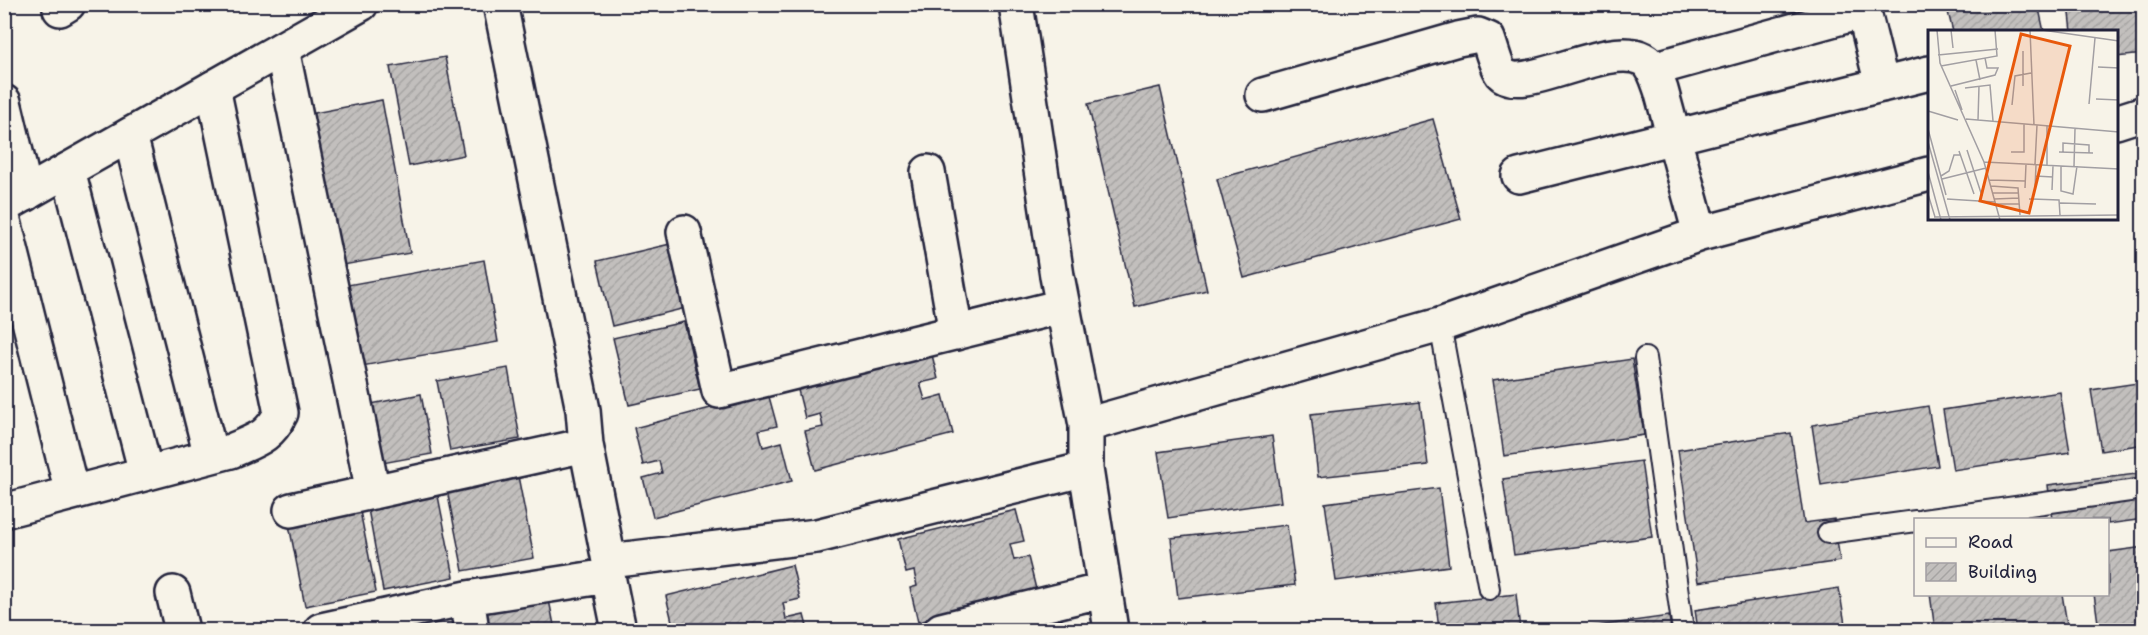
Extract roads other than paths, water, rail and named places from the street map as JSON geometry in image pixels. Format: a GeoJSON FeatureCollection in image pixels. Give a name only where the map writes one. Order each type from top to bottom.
{"type":"FeatureCollection","features":[{"type":"Feature","properties":{"kind":"street"},"geometry":{"type":"LineString","coordinates":[[4,102],[15,200],[361,4]]}},
{"type":"Feature","properties":{"kind":"street"},"geometry":{"type":"LineString","coordinates":[[500,4],[583,410],[586,446],[619,630]]}},
{"type":"Feature","properties":{"kind":"street"},"geometry":{"type":"LineString","coordinates":[[1016,4],[1063,306],[1086,424],[1086,469],[1111,630]]}},
{"type":"Feature","properties":{"kind":"street"},"geometry":{"type":"LineString","coordinates":[[1653,69],[1783,18],[1863,8],[1882,85]]}},
{"type":"Feature","properties":{"kind":"street"},"geometry":{"type":"LineString","coordinates":[[1263,95],[1478,35],[1488,39],[1500,72],[1511,79],[1529,78],[1591,60],[1626,54],[1644,59],[1653,69],[1661,90],[1700,234]]}},
{"type":"Feature","properties":{"kind":"street"},"geometry":{"type":"LineString","coordinates":[[282,49],[373,492]]}},
{"type":"Feature","properties":{"kind":"street"},"geometry":{"type":"LineString","coordinates":[[1519,176],[1928,73]]}},
{"type":"Feature","properties":{"kind":"street"},"geometry":{"type":"LineString","coordinates":[[4,511],[231,451],[258,439],[273,429],[280,413],[213,88]]}},
{"type":"Feature","properties":{"kind":"street"},"geometry":{"type":"LineString","coordinates":[[2118,121],[2144,113]]}},
{"type":"Feature","properties":{"kind":"street"},"geometry":{"type":"LineString","coordinates":[[130,135],[211,456]]}},
{"type":"Feature","properties":{"kind":"street"},"geometry":{"type":"LineString","coordinates":[[68,170],[146,473]]}},
{"type":"Feature","properties":{"kind":"street"},"geometry":{"type":"LineString","coordinates":[[928,172],[956,333]]}},
{"type":"Feature","properties":{"kind":"street"},"geometry":{"type":"LineString","coordinates":[[1086,424],[1440,325],[1700,234],[1928,174]]}},
{"type":"Feature","properties":{"kind":"street"},"geometry":{"type":"LineString","coordinates":[[4,221],[72,493]]}},
{"type":"Feature","properties":{"kind":"street"},"geometry":{"type":"LineString","coordinates":[[684,232],[719,391],[1063,306]]}},
{"type":"Feature","properties":{"kind":"street"},"geometry":{"type":"LineString","coordinates":[[291,510],[586,446]]}},
{"type":"Feature","properties":{"kind":"street"},"geometry":{"type":"LineString","coordinates":[[321,630],[609,569],[817,536],[1086,469]]}},
{"type":"Feature","properties":{"kind":"street"},"geometry":{"type":"LineString","coordinates":[[941,630],[1104,590]]}},
{"type":"Feature","properties":{"kind":"street"},"geometry":{"type":"LineString","coordinates":[[173,593],[182,630]]}},
{"type":"Feature","properties":{"kind":"street"},"geometry":{"type":"LineString","coordinates":[[467,598],[472,630]]}},
{"type":"Feature","properties":{"kind":"lane"},"geometry":{"type":"LineString","coordinates":[[1440,325],[1489,589]]}},
{"type":"Feature","properties":{"kind":"lane"},"geometry":{"type":"LineString","coordinates":[[1645,358],[1683,630]]}},
{"type":"Feature","properties":{"kind":"lane"},"geometry":{"type":"LineString","coordinates":[[1930,518],[2144,489]]}},
{"type":"Feature","properties":{"kind":"lane"},"geometry":{"type":"LineString","coordinates":[[1828,532],[1914,520]]}}]}
